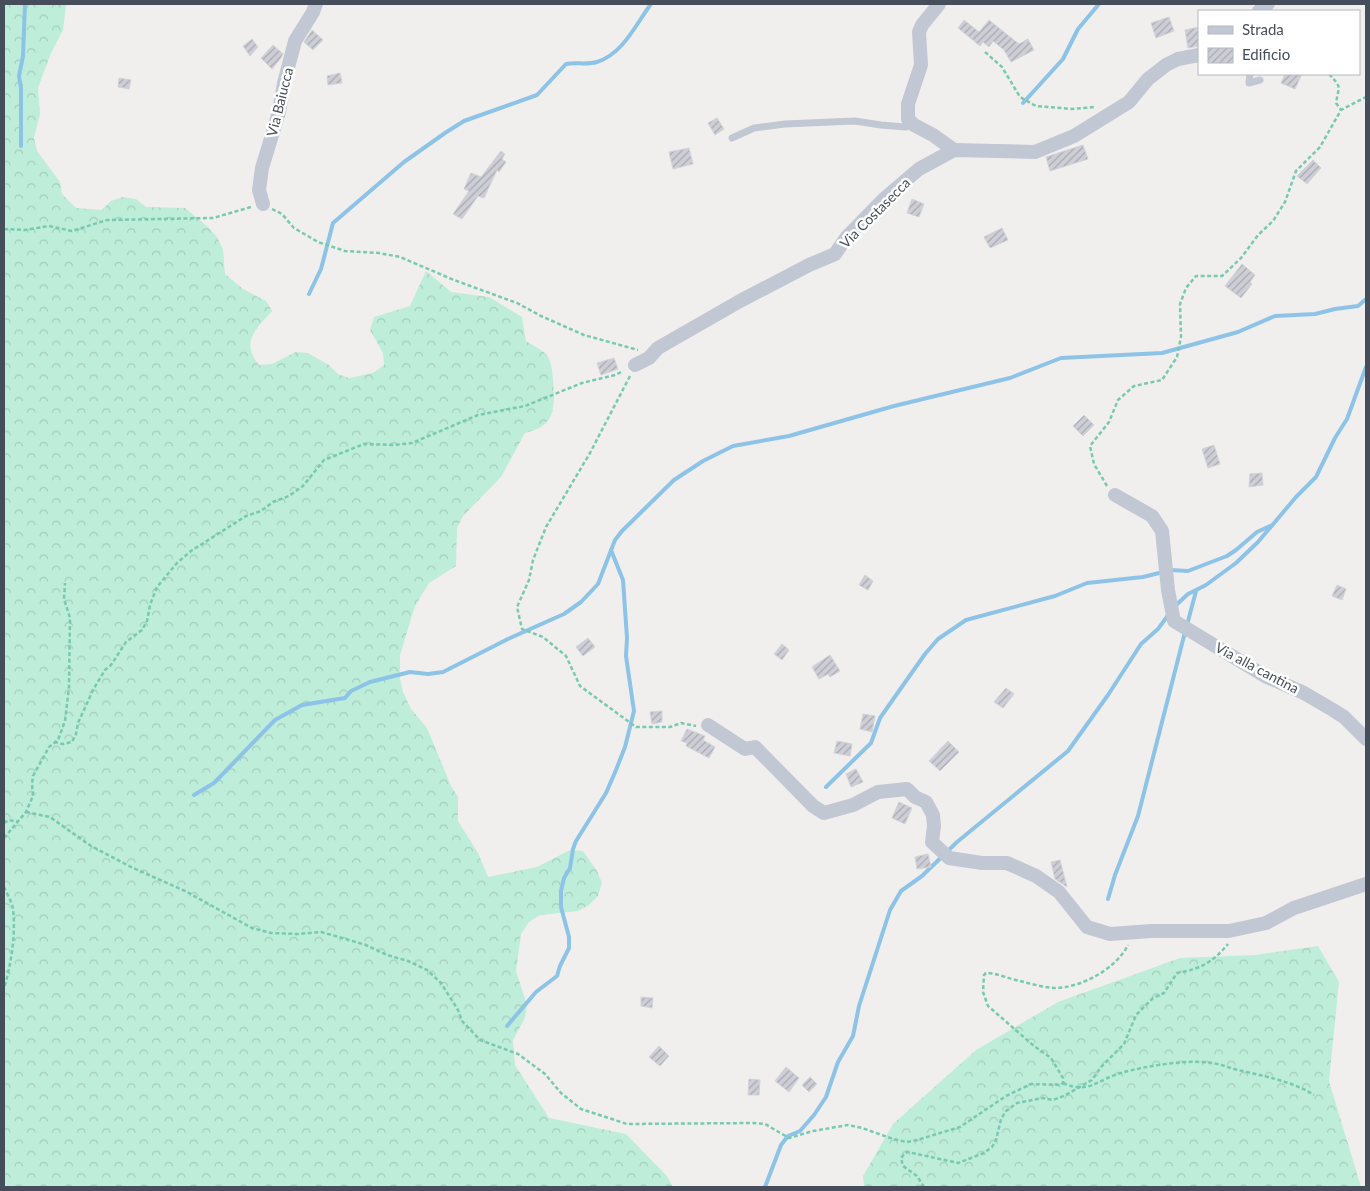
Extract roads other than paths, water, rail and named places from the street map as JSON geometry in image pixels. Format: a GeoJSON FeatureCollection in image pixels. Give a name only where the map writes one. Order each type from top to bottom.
{"type":"FeatureCollection","features":[{"type":"Feature","properties":{"kind":"street","name":"Via Baiucca"},"geometry":{"type":"LineString","coordinates":[[263,204],[258,190],[262,168],[279,112],[295,41],[316,4]]}},
{"type":"Feature","properties":{"kind":"street"},"geometry":{"type":"LineString","coordinates":[[939,4],[922,25],[919,32],[921,65],[907,110],[908,119],[954,150]]}},
{"type":"Feature","properties":{"kind":"street","name":"Via Costasecca"},"geometry":{"type":"LineString","coordinates":[[635,365],[649,358],[658,348],[740,301],[809,265],[835,254],[846,238],[885,198],[919,169],[954,150],[1035,152],[1074,136],[1129,102],[1148,79],[1166,65],[1178,59],[1198,55]]}},
{"type":"Feature","properties":{"kind":"street","name":"Via alla cantina"},"geometry":{"type":"LineString","coordinates":[[1115,495],[1152,516],[1162,531],[1168,590],[1174,621],[1265,676],[1304,693],[1344,717],[1364,737]]}},
{"type":"Feature","properties":{"kind":"street"},"geometry":{"type":"LineString","coordinates":[[708,725],[745,749],[755,747],[813,806],[824,813],[853,805],[878,792],[907,789],[915,797],[926,802],[933,815],[932,842],[949,858],[982,863],[1007,863],[1036,876],[1059,892],[1087,927],[1110,934],[1135,931],[1229,931],[1246,928],[1266,923],[1294,908],[1366,884]]}},
{"type":"Feature","properties":{"kind":"lane"},"geometry":{"type":"LineString","coordinates":[[1250,75],[1249,83],[1260,80]]}},
{"type":"Feature","properties":{"kind":"lane"},"geometry":{"type":"LineString","coordinates":[[732,138],[754,128],[785,124],[855,121],[905,127],[914,124]]}},
{"type":"Feature","properties":{"kind":"waterway"},"geometry":{"type":"LineString","coordinates":[[21,146],[21,88],[19,76],[23,56],[25,4]]}},
{"type":"Feature","properties":{"kind":"waterway"},"geometry":{"type":"LineString","coordinates":[[309,294],[321,269],[333,223],[404,162],[464,121],[537,95],[566,64],[593,63],[606,58],[628,38],[651,4]]}},
{"type":"Feature","properties":{"kind":"waterway"},"geometry":{"type":"LineString","coordinates":[[1023,103],[1063,59],[1078,29],[1099,4]]}},
{"type":"Feature","properties":{"kind":"waterway"},"geometry":{"type":"LineString","coordinates":[[194,795],[214,783],[275,720],[302,705],[345,698],[351,691],[370,682],[410,672],[428,674],[443,672],[508,639],[564,614],[581,602],[598,584],[615,540],[622,531],[674,480],[703,461],[733,446],[789,436],[894,406],[1010,378],[1061,358],[1162,353],[1238,332],[1275,316],[1315,314],[1358,306],[1366,299]]}},
{"type":"Feature","properties":{"kind":"waterway"},"geometry":{"type":"LineString","coordinates":[[1174,607],[1188,594],[1206,585],[1236,563],[1258,542],[1296,497],[1316,477],[1335,438],[1347,419],[1366,367]]}},
{"type":"Feature","properties":{"kind":"waterway"},"geometry":{"type":"LineString","coordinates":[[1170,570],[1188,571],[1227,556],[1257,532],[1270,526]]}},
{"type":"Feature","properties":{"kind":"waterway"},"geometry":{"type":"LineString","coordinates":[[507,1026],[536,992],[557,976],[569,948],[569,937],[561,907],[561,891],[564,878],[570,868],[576,841],[606,793],[616,770],[625,747],[634,711],[626,656],[627,638],[623,580],[611,550]]}},
{"type":"Feature","properties":{"kind":"waterway"},"geometry":{"type":"LineString","coordinates":[[826,787],[871,743],[880,718],[925,654],[938,639],[966,620],[1055,596],[1087,583],[1143,577],[1163,572]]}},
{"type":"Feature","properties":{"kind":"waterway"},"geometry":{"type":"LineString","coordinates":[[1187,625],[1196,591]]}},
{"type":"Feature","properties":{"kind":"waterway"},"geometry":{"type":"LineString","coordinates":[[765,1187],[781,1145],[788,1136],[800,1131],[826,1097],[838,1062],[853,1036],[859,1006],[890,910],[901,891],[922,876],[957,842],[1068,751],[1141,644],[1158,629],[1169,614]]}},
{"type":"Feature","properties":{"kind":"waterway"},"geometry":{"type":"LineString","coordinates":[[1108,899],[1115,875],[1138,816],[1185,632]]}}]}
